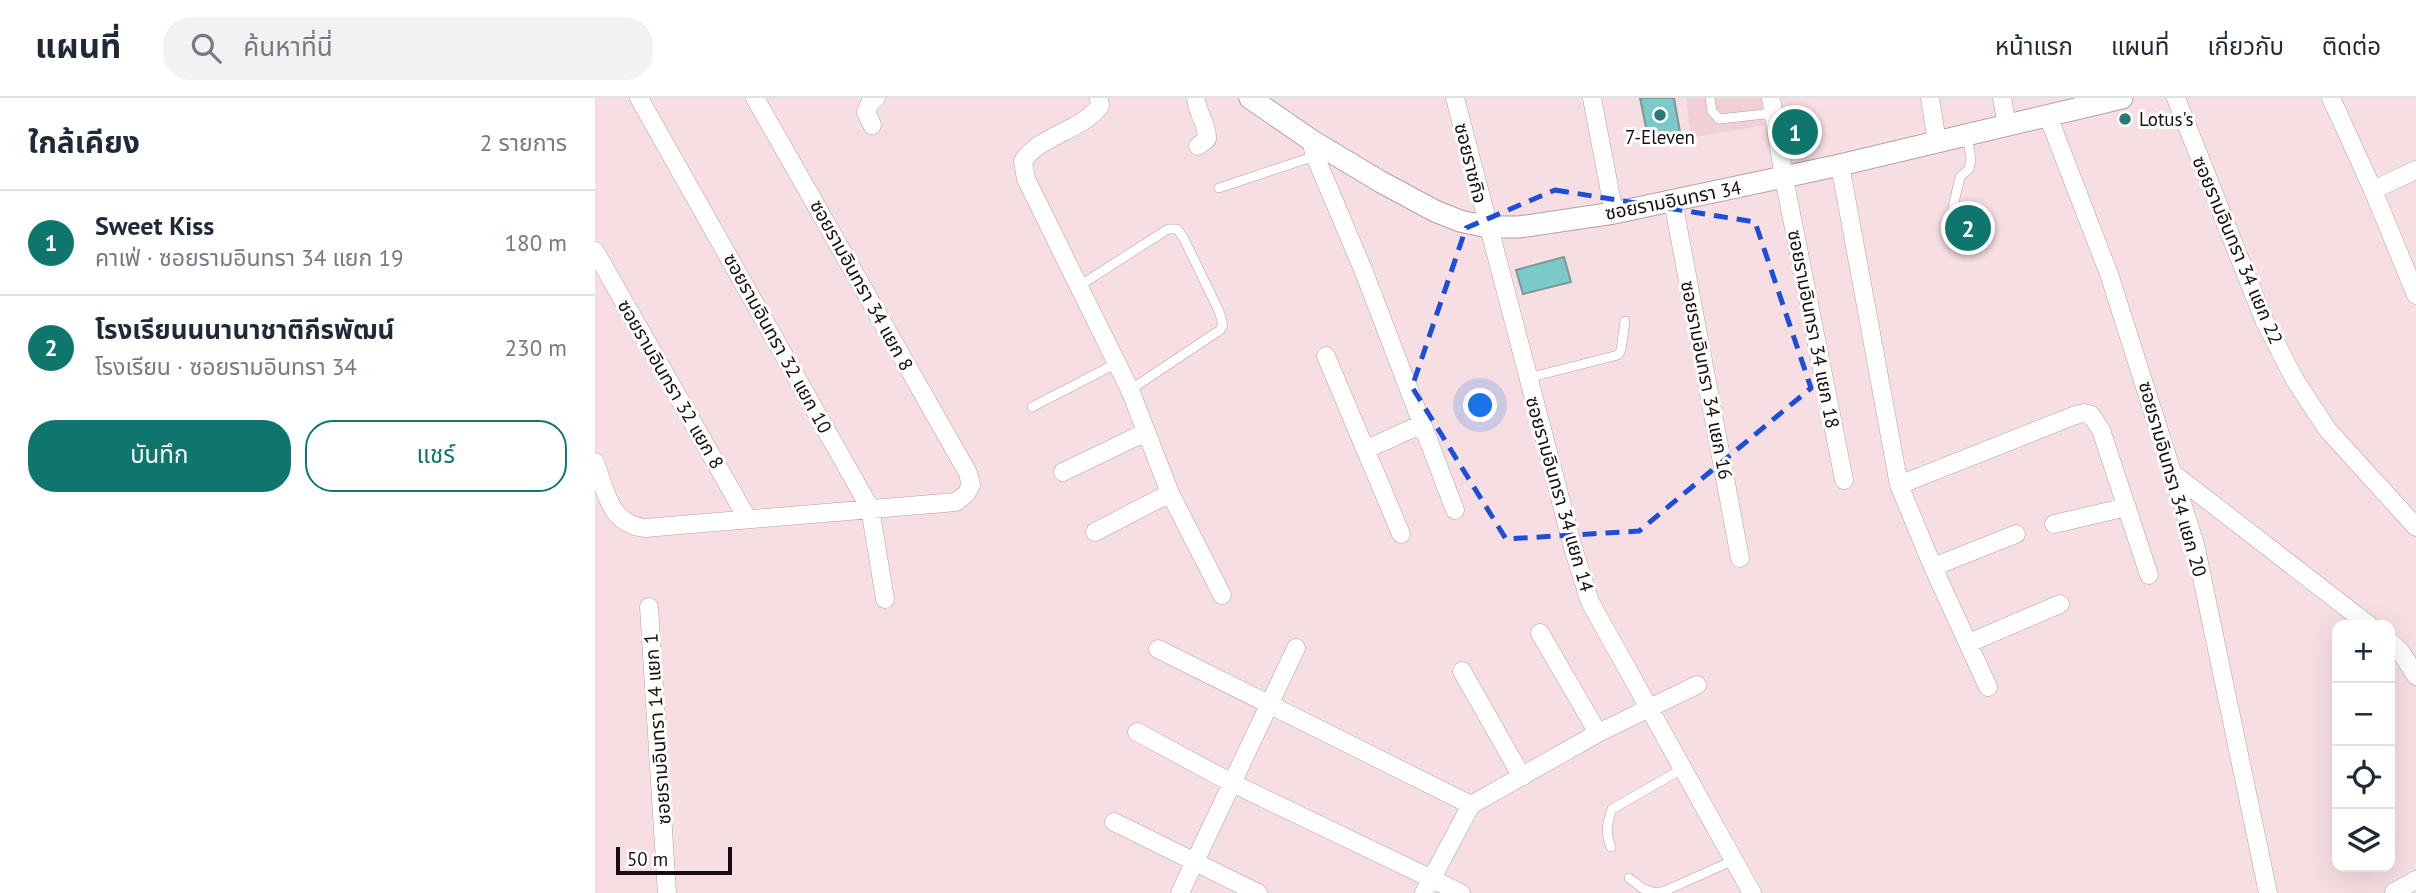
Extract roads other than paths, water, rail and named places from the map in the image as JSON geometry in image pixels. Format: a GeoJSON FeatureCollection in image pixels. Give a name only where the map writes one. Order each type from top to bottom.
{"type":"FeatureCollection","features":[{"type":"Feature","properties":{"kind":"street","name":"ซอยรามอินทรา 32 แยก 10"},"geometry":{"type":"LineString","coordinates":[[639,98],[870,508],[885,599]]}},
{"type":"Feature","properties":{"kind":"street","name":"ซอยรามอินทรา 34 แยก 8"},"geometry":{"type":"LineString","coordinates":[[755,98],[968,473],[971,485],[966,494],[956,502],[870,508]]}},
{"type":"Feature","properties":{"kind":"street"},"geometry":{"type":"LineString","coordinates":[[872,125],[866,112],[876,98]]}},
{"type":"Feature","properties":{"kind":"street"},"geometry":{"type":"LineString","coordinates":[[1099,98],[1100,106],[1090,118],[1031,150],[1023,161],[1026,179],[1130,390],[1170,493],[1222,594]]}},
{"type":"Feature","properties":{"kind":"street"},"geometry":{"type":"LineString","coordinates":[[1196,98],[1196,106],[1207,131],[1207,139],[1198,146]]}},
{"type":"Feature","properties":{"kind":"street","name":"ซอยรามอินทรา 34"},"geometry":{"type":"LineString","coordinates":[[1249,98],[1313,148],[1435,211],[1460,221],[1488,227],[1552,223],[1674,201],[2007,126],[2098,101],[2122,98]]}},
{"type":"Feature","properties":{"kind":"street","name":"ซอยราชกิจ"},"geometry":{"type":"LineString","coordinates":[[1455,98],[1488,227]]}},
{"type":"Feature","properties":{"kind":"street"},"geometry":{"type":"LineString","coordinates":[[1592,98],[1614,213]]}},
{"type":"Feature","properties":{"kind":"street"},"geometry":{"type":"LineString","coordinates":[[1930,98],[1937,142]]}},
{"type":"Feature","properties":{"kind":"street"},"geometry":{"type":"LineString","coordinates":[[2002,98],[2007,126]]}},
{"type":"Feature","properties":{"kind":"street","name":"ซอยรามอินทรา 34 แยก 22"},"geometry":{"type":"LineString","coordinates":[[2176,98],[2264,320],[2295,380],[2327,429],[2416,527]]}},
{"type":"Feature","properties":{"kind":"street"},"geometry":{"type":"LineString","coordinates":[[2331,98],[2416,295]]}},
{"type":"Feature","properties":{"kind":"street","name":"ซอยรามอินทรา 34 แยก 18"},"geometry":{"type":"LineString","coordinates":[[1772,105],[1844,480]]}},
{"type":"Feature","properties":{"kind":"street","name":"ซอยรามอินทรา 34 แยก 20"},"geometry":{"type":"LineString","coordinates":[[2048,116],[2109,274],[2195,544],[2268,893]]}},
{"type":"Feature","properties":{"kind":"street"},"geometry":{"type":"LineString","coordinates":[[1313,148],[1364,272],[1455,510]]}},
{"type":"Feature","properties":{"kind":"street"},"geometry":{"type":"LineString","coordinates":[[1840,165],[1899,485],[1988,687]]}},
{"type":"Feature","properties":{"kind":"street"},"geometry":{"type":"LineString","coordinates":[[2372,190],[2416,170]]}},
{"type":"Feature","properties":{"kind":"street","name":"ซอยรามอินทรา 34 แยก 16"},"geometry":{"type":"LineString","coordinates":[[1674,201],[1740,558]]}},
{"type":"Feature","properties":{"kind":"street","name":"ซอยรามอินทรา 34 แยก 14"},"geometry":{"type":"LineString","coordinates":[[1488,227],[1590,602],[1752,893]]}},
{"type":"Feature","properties":{"kind":"street","name":"ซอยรามอินทรา 32 แยก 8"},"geometry":{"type":"LineString","coordinates":[[595,251],[747,518]]}},
{"type":"Feature","properties":{"kind":"street"},"geometry":{"type":"LineString","coordinates":[[1327,356],[1402,534]]}},
{"type":"Feature","properties":{"kind":"street"},"geometry":{"type":"LineString","coordinates":[[1899,485],[2083,413],[2091,415],[2101,429],[2149,575]]}},
{"type":"Feature","properties":{"kind":"street"},"geometry":{"type":"LineString","coordinates":[[1367,449],[1422,424]]}},
{"type":"Feature","properties":{"kind":"street"},"geometry":{"type":"LineString","coordinates":[[1063,472],[1146,432]]}},
{"type":"Feature","properties":{"kind":"street"},"geometry":{"type":"LineString","coordinates":[[595,462],[619,519],[630,526],[645,528],[870,508]]}},
{"type":"Feature","properties":{"kind":"street"},"geometry":{"type":"LineString","coordinates":[[2175,475],[2363,620]]}},
{"type":"Feature","properties":{"kind":"street"},"geometry":{"type":"LineString","coordinates":[[1095,532],[1170,493]]}},
{"type":"Feature","properties":{"kind":"street"},"geometry":{"type":"LineString","coordinates":[[2054,524],[2127,507]]}},
{"type":"Feature","properties":{"kind":"street"},"geometry":{"type":"LineString","coordinates":[[1933,567],[2016,534]]}},
{"type":"Feature","properties":{"kind":"street"},"geometry":{"type":"LineString","coordinates":[[1969,643],[2060,604]]}},
{"type":"Feature","properties":{"kind":"street","name":"ซอยรามอินทรา 14 แยก 1"},"geometry":{"type":"LineString","coordinates":[[649,607],[667,893]]}},
{"type":"Feature","properties":{"kind":"street"},"geometry":{"type":"LineString","coordinates":[[1540,633],[1598,733]]}},
{"type":"Feature","properties":{"kind":"street"},"geometry":{"type":"LineString","coordinates":[[2395,647],[2416,676]]}},
{"type":"Feature","properties":{"kind":"street"},"geometry":{"type":"LineString","coordinates":[[1159,649],[1471,805]]}},
{"type":"Feature","properties":{"kind":"street"},"geometry":{"type":"LineString","coordinates":[[1180,893],[1230,782],[1296,649]]}},
{"type":"Feature","properties":{"kind":"street"},"geometry":{"type":"LineString","coordinates":[[1462,671],[1522,777]]}},
{"type":"Feature","properties":{"kind":"street"},"geometry":{"type":"LineString","coordinates":[[1428,885],[1471,805],[1598,733],[1697,684]]}},
{"type":"Feature","properties":{"kind":"street"},"geometry":{"type":"LineString","coordinates":[[1136,732],[1428,885],[1461,893]]}},
{"type":"Feature","properties":{"kind":"street"},"geometry":{"type":"LineString","coordinates":[[1114,822],[1258,893]]}},
{"type":"Feature","properties":{"kind":"street"},"geometry":{"type":"LineString","coordinates":[[2394,892],[2416,880]]}},
{"type":"Feature","properties":{"kind":"lane"},"geometry":{"type":"LineString","coordinates":[[1710,98],[1713,111],[1719,118],[1772,105]]}},
{"type":"Feature","properties":{"kind":"lane"},"geometry":{"type":"LineString","coordinates":[[1953,207],[1960,177],[1969,169],[1971,159],[1967,135]]}},
{"type":"Feature","properties":{"kind":"lane"},"geometry":{"type":"LineString","coordinates":[[1219,188],[1313,148]]}},
{"type":"Feature","properties":{"kind":"lane"},"geometry":{"type":"LineString","coordinates":[[1079,286],[1168,229],[1177,229],[1183,237],[1219,311],[1223,325],[1220,330],[1130,390]]}},
{"type":"Feature","properties":{"kind":"lane"},"geometry":{"type":"LineString","coordinates":[[1528,378],[1618,355],[1625,321]]}},
{"type":"Feature","properties":{"kind":"lane"},"geometry":{"type":"LineString","coordinates":[[1032,407],[1117,363]]}},
{"type":"Feature","properties":{"kind":"lane"},"geometry":{"type":"LineString","coordinates":[[1611,847],[1606,836],[1612,810],[1682,769]]}},
{"type":"Feature","properties":{"kind":"lane"},"geometry":{"type":"LineString","coordinates":[[1629,878],[1642,888],[1655,893],[1734,860]]}},
{"type":"Feature","properties":{"kind":"place","name":"7-Eleven"},"geometry":{"type":"Point","coordinates":[1660,115]}},
{"type":"Feature","properties":{"kind":"place","name":"Lotus's"},"geometry":{"type":"Point","coordinates":[2125,119]}},
{"type":"Feature","properties":{"kind":"place","name":"Sweet Kiss"},"geometry":{"type":"Point","coordinates":[1795,132]}},
{"type":"Feature","properties":{"kind":"place","name":"โรงเรียนนนานาชาติกีรพัฒน์"},"geometry":{"type":"Point","coordinates":[1968,228]}}]}
